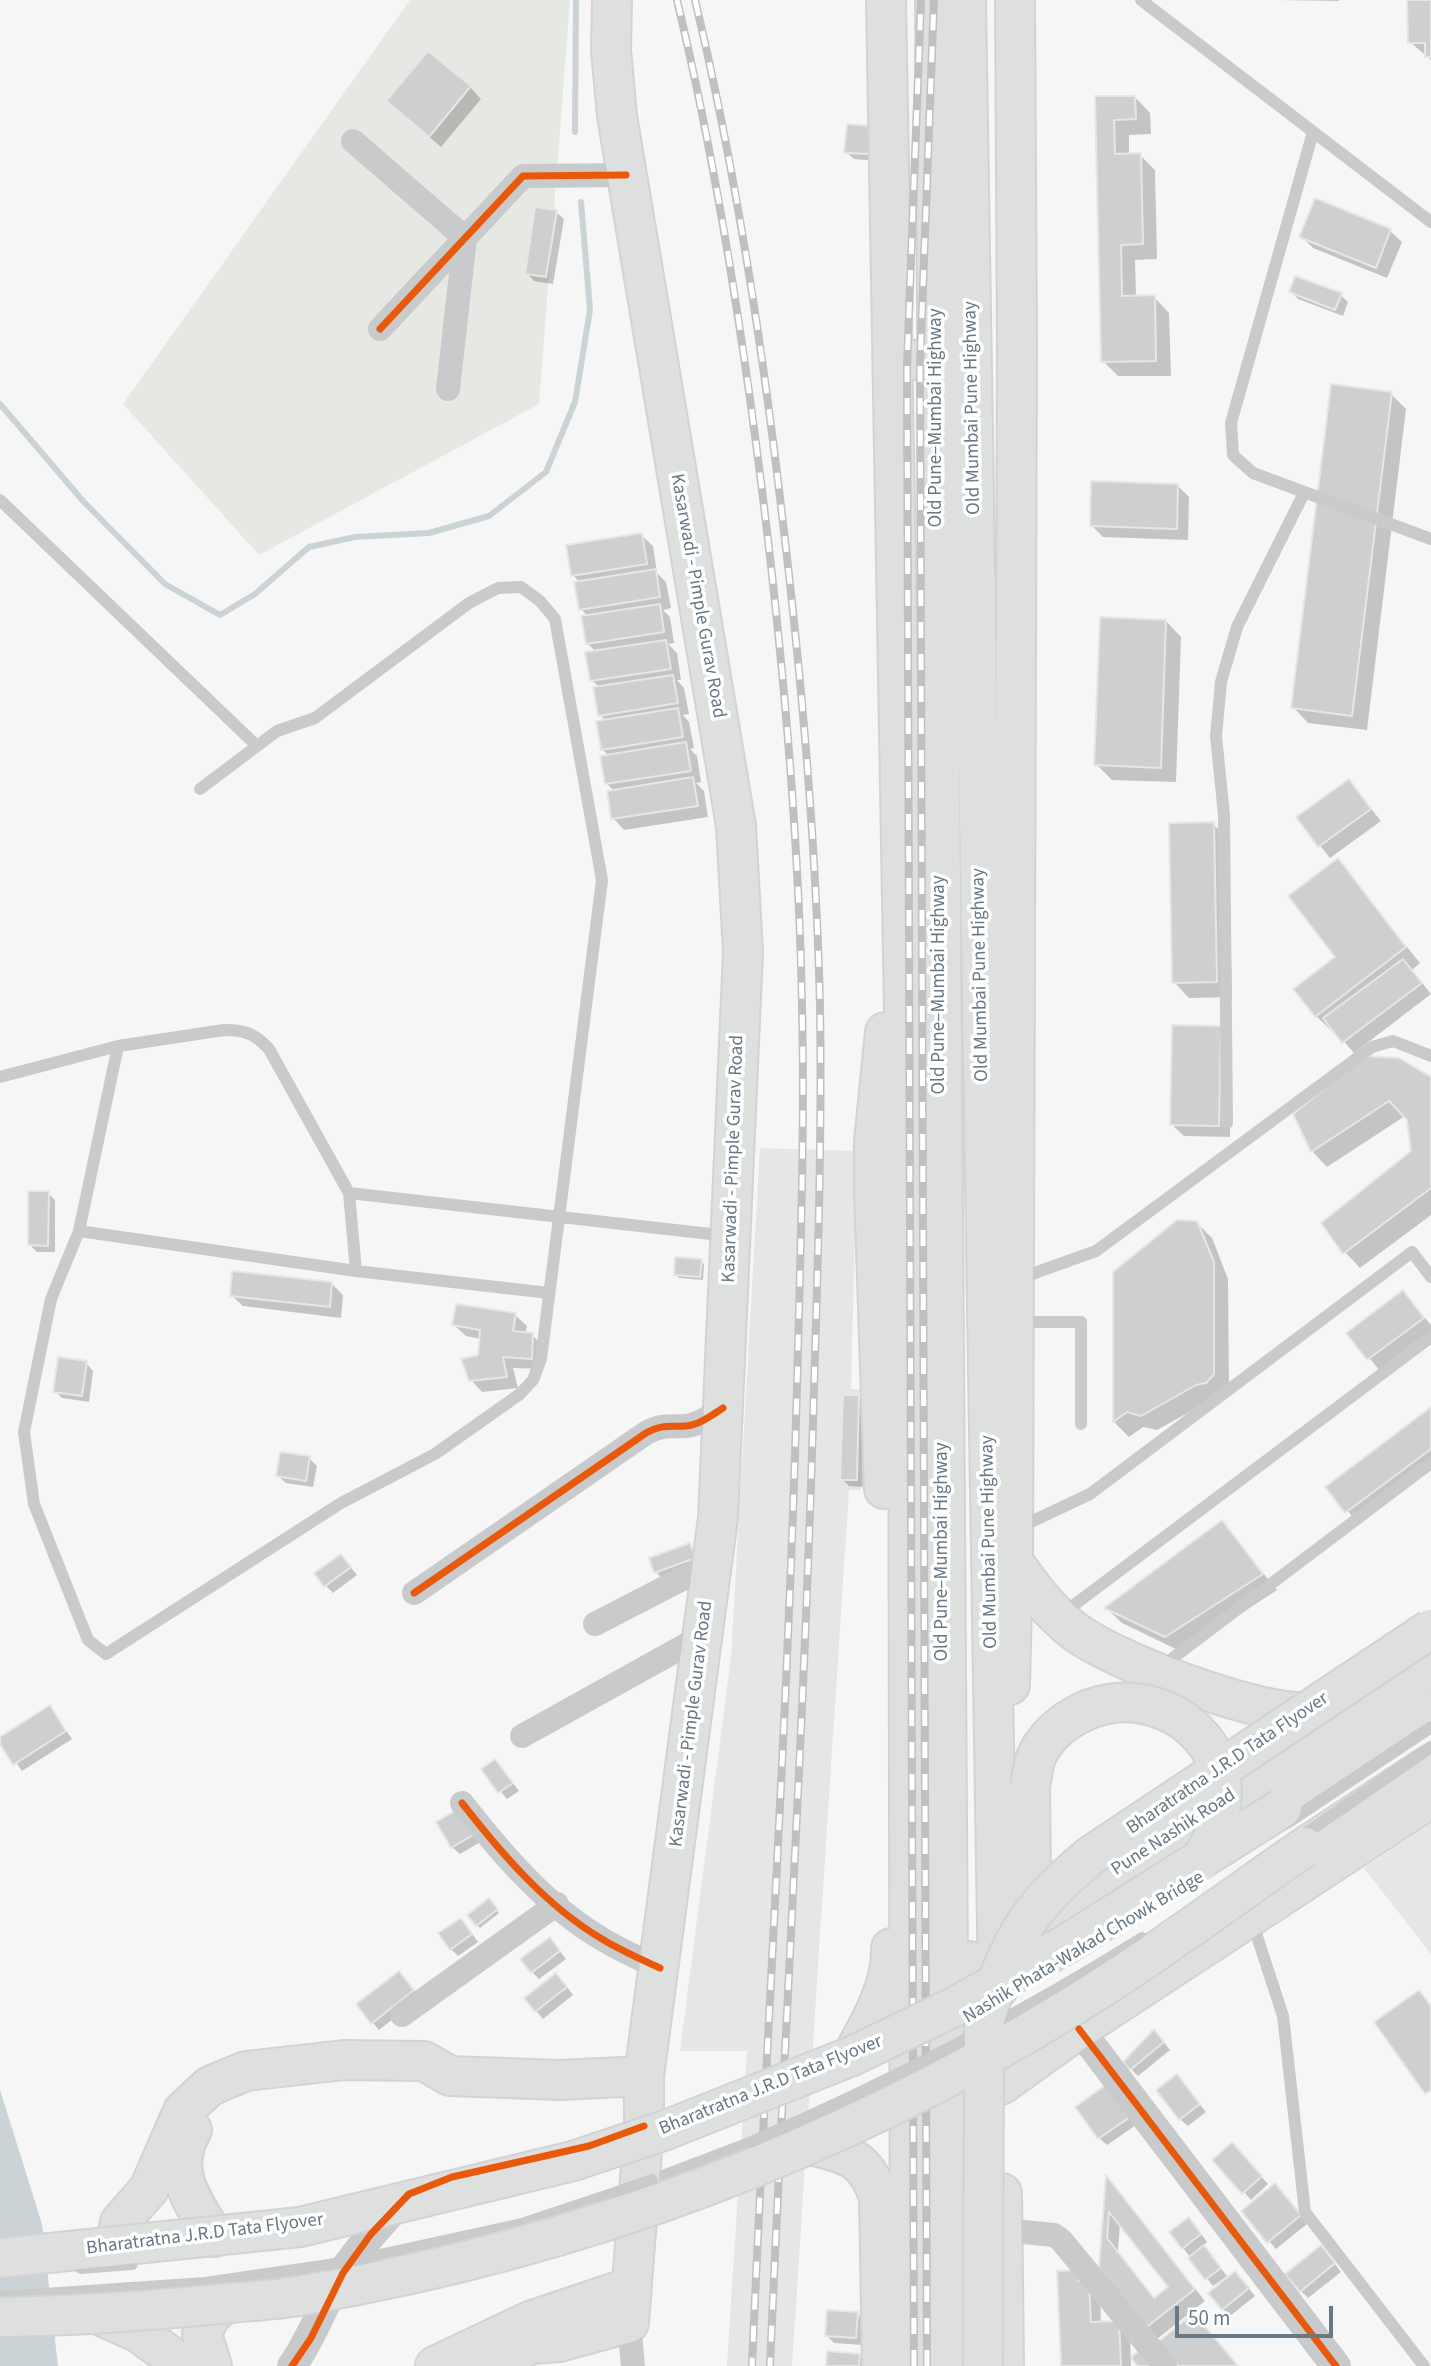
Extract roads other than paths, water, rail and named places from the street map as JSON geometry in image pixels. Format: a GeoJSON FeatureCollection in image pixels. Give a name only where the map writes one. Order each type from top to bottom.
{"type":"FeatureCollection","features":[{"type":"Feature","properties":{"kind":"main road","name":"Kasarwadi - Pimple Gurav Road"},"geometry":{"type":"LineString","coordinates":[[612,0],[613,77],[626,175],[736,826],[743,952],[723,1408],[713,1563],[644,2076],[648,2139],[630,2305]]}},
{"type":"Feature","properties":{"kind":"main road"},"geometry":{"type":"LineString","coordinates":[[886,0],[904,985],[910,1491],[910,2366]]}},
{"type":"Feature","properties":{"kind":"main road","name":"Old Pune–Mumbai Highway"},"geometry":{"type":"LineString","coordinates":[[935,0],[947,1926],[969,1961]]}},
{"type":"Feature","properties":{"kind":"main road","name":"Old Mumbai Pune Highway"},"geometry":{"type":"LineString","coordinates":[[966,0],[995,1904],[969,1961]]}},
{"type":"Feature","properties":{"kind":"main road"},"geometry":{"type":"LineString","coordinates":[[995,1904],[1007,1816],[1013,1546],[1017,341],[1015,0]]}},
{"type":"Feature","properties":{"kind":"main road"},"geometry":{"type":"LineString","coordinates":[[893,361],[937,359]]}},
{"type":"Feature","properties":{"kind":"main road"},"geometry":{"type":"LineString","coordinates":[[852,2056],[883,1993],[891,1956],[885,1502],[874,1141],[885,1029],[904,985]]}},
{"type":"Feature","properties":{"kind":"main road"},"geometry":{"type":"LineString","coordinates":[[1013,1546],[1043,1602],[1074,1630],[1119,1658],[1234,1699],[1298,1712],[1342,1706],[1395,1690]]}},
{"type":"Feature","properties":{"kind":"main road","name":"Bharatratna J.R.D Tata Flyover"},"geometry":{"type":"LineString","coordinates":[[1000,2363],[984,2022],[1000,1970],[1022,1925],[1049,1890],[1090,1856],[1431,1629]]}},
{"type":"Feature","properties":{"kind":"main road","name":"Pune Nashik Road"},"geometry":{"type":"LineString","coordinates":[[908,1978],[969,1961],[1039,1921],[1431,1666]]}},
{"type":"Feature","properties":{"kind":"main road"},"geometry":{"type":"LineString","coordinates":[[1039,1921],[1031,1876],[1030,1787],[1036,1756],[1052,1732],[1098,1704],[1124,1701],[1147,1703],[1174,1715],[1198,1735],[1213,1755],[1221,1782],[1221,1809],[1207,1877]]}},
{"type":"Feature","properties":{"kind":"main road","name":"Bharatratna J.R.D Tata Flyover"},"geometry":{"type":"LineString","coordinates":[[0,2316],[99,2315],[302,2296],[483,2259],[598,2225],[717,2184],[811,2145],[943,2078],[1072,2007],[1431,1709]]}},
{"type":"Feature","properties":{"kind":"main road","name":"Bharatratna J.R.D Tata Flyover"},"geometry":{"type":"LineString","coordinates":[[0,2258],[127,2255],[214,2237],[300,2227],[573,2161],[666,2130],[852,2056],[956,2006],[1057,1950],[1207,1877],[1287,1829],[1431,1765]]}},
{"type":"Feature","properties":{"kind":"main road"},"geometry":{"type":"LineString","coordinates":[[1001,2085],[1079,2029],[1431,1798]]}},
{"type":"Feature","properties":{"kind":"main road"},"geometry":{"type":"LineString","coordinates":[[995,1904],[1031,1876]]}},
{"type":"Feature","properties":{"kind":"main road"},"geometry":{"type":"LineString","coordinates":[[969,1961],[985,2006],[1001,2085],[1000,2363]]}},
{"type":"Feature","properties":{"kind":"main road"},"geometry":{"type":"LineString","coordinates":[[945,2366],[969,1961]]}},
{"type":"Feature","properties":{"kind":"main road"},"geometry":{"type":"LineString","coordinates":[[985,2006],[1037,2016],[1079,2029]]}},
{"type":"Feature","properties":{"kind":"main road"},"geometry":{"type":"LineString","coordinates":[[127,2255],[120,2222],[149,2189],[176,2122],[197,2095],[216,2082],[259,2068],[344,2060],[424,2061],[450,2076],[560,2080],[644,2076]]}},
{"type":"Feature","properties":{"kind":"main road"},"geometry":{"type":"LineString","coordinates":[[214,2237],[184,2183],[182,2168],[187,2138],[210,2108],[233,2096],[254,2090],[354,2084],[426,2088],[450,2076]]}},
{"type":"Feature","properties":{"kind":"main road"},"geometry":{"type":"LineString","coordinates":[[811,2145],[854,2158],[873,2180],[878,2199],[881,2366]]}},
{"type":"Feature","properties":{"kind":"main road"},"geometry":{"type":"LineString","coordinates":[[212,2366],[202,2334],[209,2318],[224,2303]]}},
{"type":"Feature","properties":{"kind":"main road"},"geometry":{"type":"LineString","coordinates":[[484,2366],[532,2344],[559,2327],[630,2305]]}},
{"type":"Feature","properties":{"kind":"main road"},"geometry":{"type":"LineString","coordinates":[[99,2315],[139,2333],[184,2366]]}},
{"type":"Feature","properties":{"kind":"main road"},"geometry":{"type":"LineString","coordinates":[[435,2366],[530,2321],[559,2327]]}},
{"type":"Feature","properties":{"kind":"street"},"geometry":{"type":"LineString","coordinates":[[353,141],[465,238]]}},
{"type":"Feature","properties":{"kind":"street"},"geometry":{"type":"LineString","coordinates":[[380,329],[523,176],[626,175]]}},
{"type":"Feature","properties":{"kind":"street"},"geometry":{"type":"LineString","coordinates":[[448,389],[465,238]]}},
{"type":"Feature","properties":{"kind":"street"},"geometry":{"type":"LineString","coordinates":[[414,1593],[646,1433],[660,1425],[687,1426],[723,1408]]}},
{"type":"Feature","properties":{"kind":"street"},"geometry":{"type":"LineString","coordinates":[[595,1624],[713,1563]]}},
{"type":"Feature","properties":{"kind":"street"},"geometry":{"type":"LineString","coordinates":[[522,1735],[704,1635]]}},
{"type":"Feature","properties":{"kind":"street"},"geometry":{"type":"LineString","coordinates":[[463,1803],[500,1851],[557,1904],[600,1938],[660,1968]]}},
{"type":"Feature","properties":{"kind":"street"},"geometry":{"type":"LineString","coordinates":[[402,2015],[557,1904]]}},
{"type":"Feature","properties":{"kind":"street"},"geometry":{"type":"LineString","coordinates":[[1079,2029],[1336,2366]]}},
{"type":"Feature","properties":{"kind":"street"},"geometry":{"type":"LineString","coordinates":[[292,2366],[310,2352],[343,2273],[370,2234],[409,2194],[452,2177],[589,2146],[648,2139]]}},
{"type":"Feature","properties":{"kind":"street"},"geometry":{"type":"LineString","coordinates":[[1002,2230],[1054,2235],[1061,2240],[1165,2366]]}},
{"type":"Feature","properties":{"kind":"street"},"geometry":{"type":"LineString","coordinates":[[630,2305],[633,2366]]}},
{"type":"Feature","properties":{"kind":"lane"},"geometry":{"type":"LineString","coordinates":[[1142,0],[1431,222]]}},
{"type":"Feature","properties":{"kind":"lane"},"geometry":{"type":"LineString","coordinates":[[1313,132],[1231,423],[1233,455],[1253,473],[1431,539]]}},
{"type":"Feature","properties":{"kind":"lane"},"geometry":{"type":"LineString","coordinates":[[1227,1123],[1224,815],[1216,736],[1221,682],[1237,627],[1304,493]]}},
{"type":"Feature","properties":{"kind":"lane"},"geometry":{"type":"LineString","coordinates":[[0,499],[257,746]]}},
{"type":"Feature","properties":{"kind":"lane"},"geometry":{"type":"LineString","coordinates":[[118,1046],[79,1231],[51,1299],[24,1432],[30,1490],[38,1517],[88,1640],[96,1649],[106,1654],[341,1503],[435,1454],[520,1394],[533,1380],[541,1359],[602,880],[555,619],[540,601],[521,587],[498,588],[469,603],[315,719],[277,731],[200,789]]}},
{"type":"Feature","properties":{"kind":"lane"},"geometry":{"type":"LineString","coordinates":[[0,1077],[118,1046],[224,1030],[241,1030],[255,1034],[270,1049],[349,1192],[356,1271]]}},
{"type":"Feature","properties":{"kind":"lane"},"geometry":{"type":"LineString","coordinates":[[1014,1280],[1096,1251],[1372,1047],[1393,1041],[1431,1056]]}},
{"type":"Feature","properties":{"kind":"lane"},"geometry":{"type":"LineString","coordinates":[[349,1192],[730,1237]]}},
{"type":"Feature","properties":{"kind":"lane"},"geometry":{"type":"LineString","coordinates":[[79,1231],[356,1271],[550,1293]]}},
{"type":"Feature","properties":{"kind":"lane"},"geometry":{"type":"LineString","coordinates":[[1013,1546],[1090,1494],[1412,1252],[1431,1277]]}},
{"type":"Feature","properties":{"kind":"lane"},"geometry":{"type":"LineString","coordinates":[[1014,1322],[1081,1322],[1081,1424]]}},
{"type":"Feature","properties":{"kind":"lane"},"geometry":{"type":"LineString","coordinates":[[1058,1616],[1431,1337]]}},
{"type":"Feature","properties":{"kind":"lane"},"geometry":{"type":"LineString","coordinates":[[1155,1671],[1431,1463]]}},
{"type":"Feature","properties":{"kind":"lane"},"geometry":{"type":"LineString","coordinates":[[1287,1829],[1431,1727]]}},
{"type":"Feature","properties":{"kind":"lane","name":"Nashik Phata-Wakad Chowk Bridge"},"geometry":{"type":"LineString","coordinates":[[1207,1877],[1431,1747]]}},
{"type":"Feature","properties":{"kind":"lane"},"geometry":{"type":"LineString","coordinates":[[1251,1918],[1283,2016],[1305,2212],[1424,2366]]}},
{"type":"Feature","properties":{"kind":"lane","name":"Nashik Phata-Wakad Chowk Bridge"},"geometry":{"type":"LineString","coordinates":[[0,2297],[205,2283],[328,2265],[522,2224],[705,2162],[886,2082],[1056,1992],[1157,1929]]}},
{"type":"Feature","properties":{"kind":"lane","name":"Nashik Phata-Wakad Chowk Bridge"},"geometry":{"type":"LineString","coordinates":[[895,2054],[985,2006]]}},
{"type":"Feature","properties":{"kind":"lane"},"geometry":{"type":"LineString","coordinates":[[628,2160],[648,2139]]}},
{"type":"Feature","properties":{"kind":"lane"},"geometry":{"type":"LineString","coordinates":[[354,2232],[400,2222]]}},
{"type":"Feature","properties":{"kind":"lane"},"geometry":{"type":"LineString","coordinates":[[72,2269],[127,2255]]}},
{"type":"Feature","properties":{"kind":"waterway"},"geometry":{"type":"LineString","coordinates":[[575,132],[576,0]]}},
{"type":"Feature","properties":{"kind":"waterway"},"geometry":{"type":"LineString","coordinates":[[0,404],[83,501],[165,584],[220,615],[255,594],[309,547],[355,537],[429,533],[489,516],[546,472],[575,402],[590,310],[581,202]]}},
{"type":"Feature","properties":{"kind":"railway"},"geometry":{"type":"LineString","coordinates":[[677,0],[717,188],[756,442],[784,693],[800,943],[803,1149],[793,1510],[752,2366]]}},
{"type":"Feature","properties":{"kind":"railway"},"geometry":{"type":"LineString","coordinates":[[695,0],[735,189],[773,442],[795,630],[806,755],[820,1006],[819,1197],[810,1510],[770,2366]]}},
{"type":"Feature","properties":{"kind":"railway"},"geometry":{"type":"LineString","coordinates":[[914,2366],[907,365],[921,0]]}},
{"type":"Feature","properties":{"kind":"railway"},"geometry":{"type":"LineString","coordinates":[[927,2366],[920,365],[934,0]]}}]}
